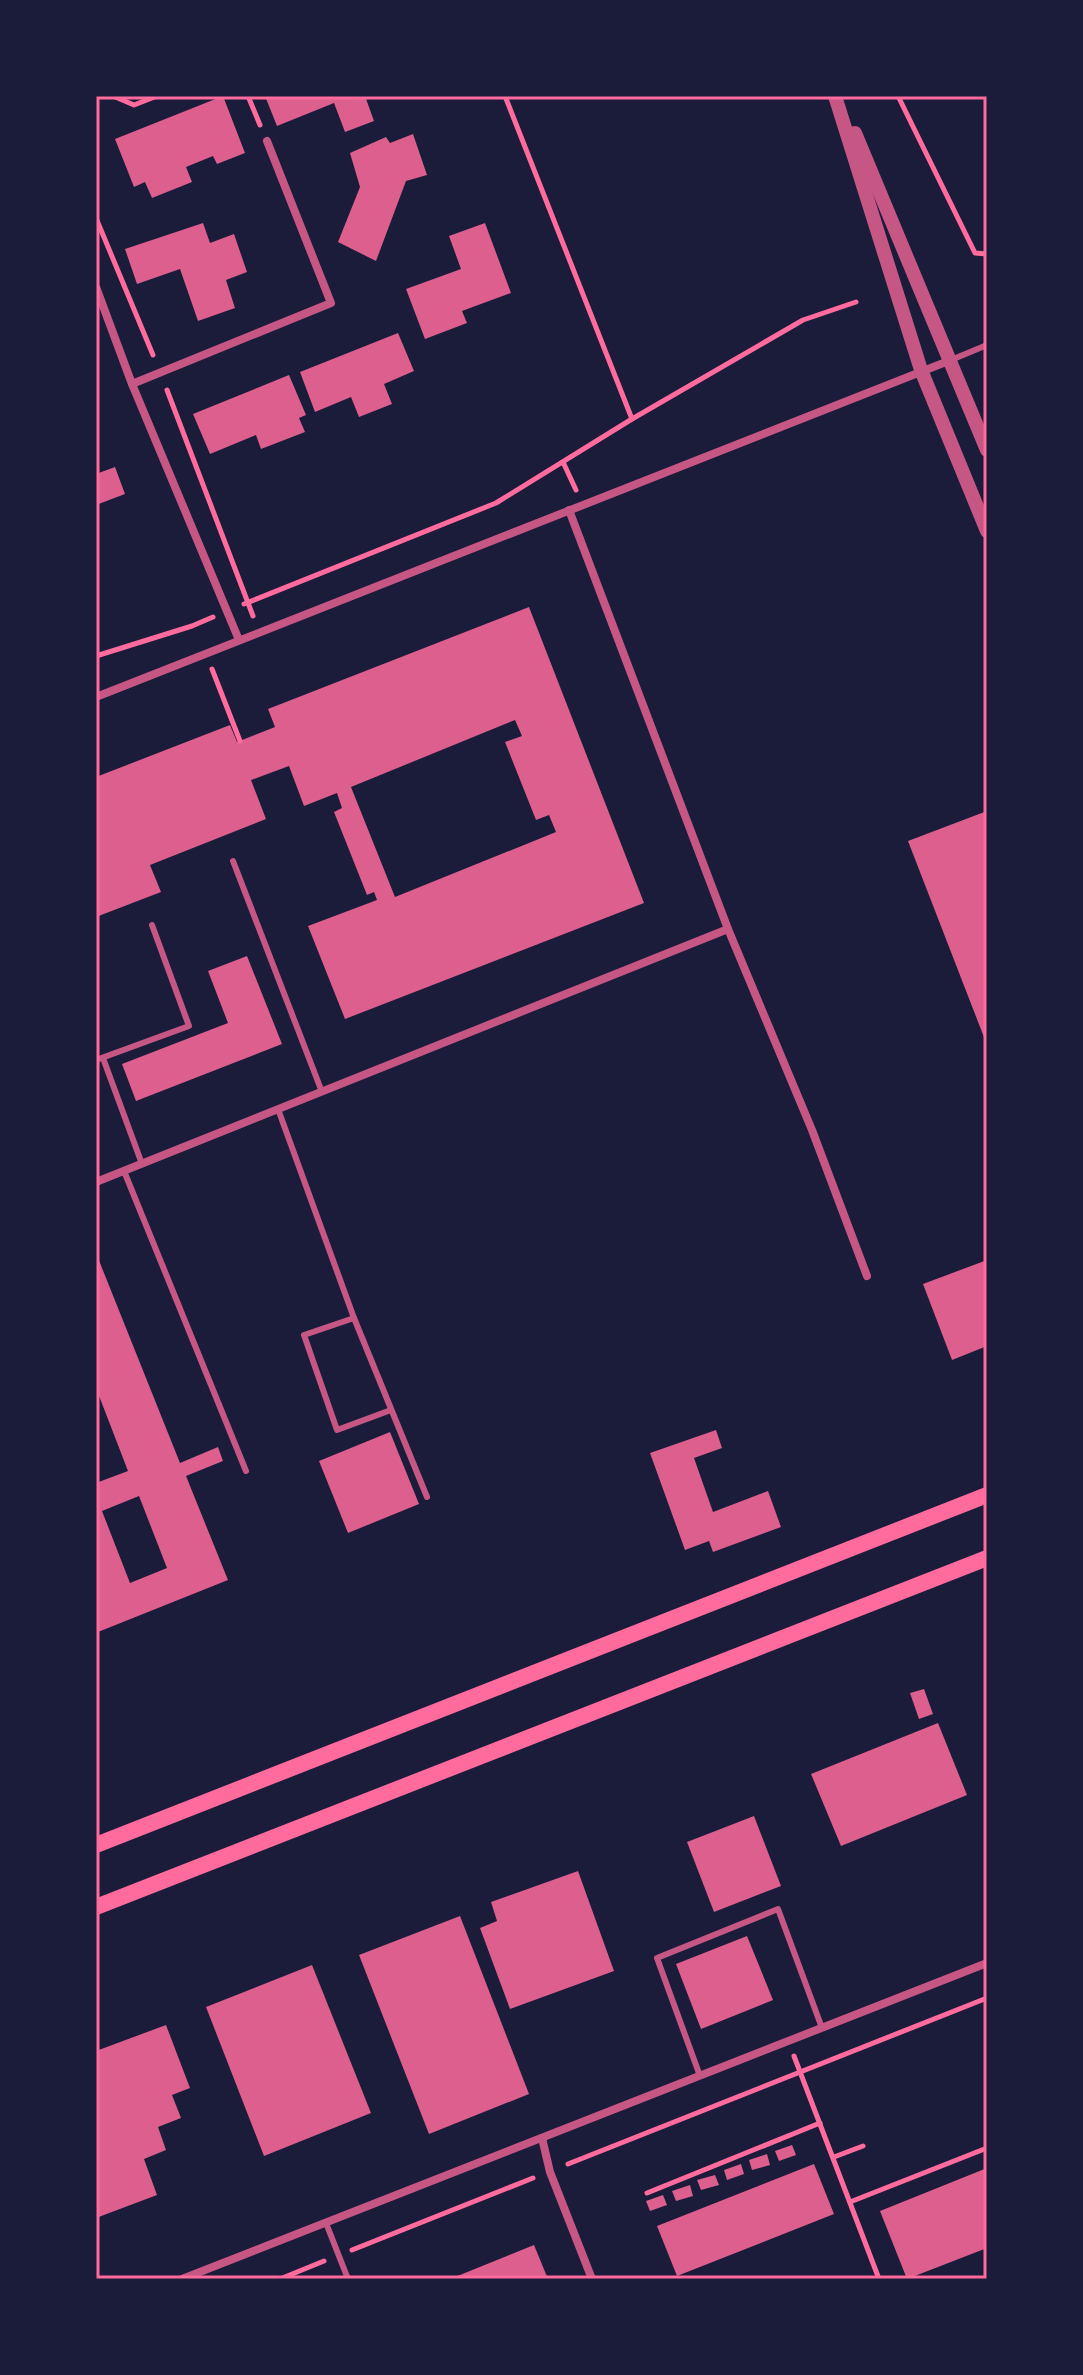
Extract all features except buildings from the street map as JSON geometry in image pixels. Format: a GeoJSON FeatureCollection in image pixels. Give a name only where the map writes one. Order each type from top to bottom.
{"type":"FeatureCollection","features":[{"type":"Feature","properties":{"kind":"main road"},"geometry":{"type":"LineString","coordinates":[[96,1845],[987,1495]]}},
{"type":"Feature","properties":{"kind":"main road"},"geometry":{"type":"LineString","coordinates":[[96,1907],[987,1558]]}},
{"type":"Feature","properties":{"kind":"street"},"geometry":{"type":"LineString","coordinates":[[837,96],[987,450]]}},
{"type":"Feature","properties":{"kind":"street"},"geometry":{"type":"LineString","coordinates":[[837,96],[921,370],[987,531]]}},
{"type":"Feature","properties":{"kind":"street"},"geometry":{"type":"LineString","coordinates":[[132,384],[331,303],[267,141]]}},
{"type":"Feature","properties":{"kind":"street"},"geometry":{"type":"LineString","coordinates":[[97,290],[132,384],[239,640]]}},
{"type":"Feature","properties":{"kind":"street"},"geometry":{"type":"LineString","coordinates":[[96,697],[951,360]]}},
{"type":"Feature","properties":{"kind":"street"},"geometry":{"type":"LineString","coordinates":[[569,510],[728,929],[812,1130],[867,1276]]}},
{"type":"Feature","properties":{"kind":"street"},"geometry":{"type":"LineString","coordinates":[[96,1182],[728,929]]}},
{"type":"Feature","properties":{"kind":"street"},"geometry":{"type":"LineString","coordinates":[[182,2279],[987,1963]]}},
{"type":"Feature","properties":{"kind":"street"},"geometry":{"type":"LineString","coordinates":[[542,2138],[550,2172],[592,2279]]}},
{"type":"Feature","properties":{"kind":"lane"},"geometry":{"type":"LineString","coordinates":[[951,360],[987,345]]}},
{"type":"Feature","properties":{"kind":"lane"},"geometry":{"type":"LineString","coordinates":[[233,861],[322,1092]]}},
{"type":"Feature","properties":{"kind":"lane"},"geometry":{"type":"LineString","coordinates":[[142,1164],[99,1059],[189,1026],[152,925]]}},
{"type":"Feature","properties":{"kind":"lane"},"geometry":{"type":"LineString","coordinates":[[278,1109],[354,1318],[427,1497]]}},
{"type":"Feature","properties":{"kind":"lane"},"geometry":{"type":"LineString","coordinates":[[124,1171],[246,1471]]}},
{"type":"Feature","properties":{"kind":"lane"},"geometry":{"type":"LineString","coordinates":[[354,1318],[304,1335],[337,1430],[391,1410]]}},
{"type":"Feature","properties":{"kind":"lane"},"geometry":{"type":"LineString","coordinates":[[700,2076],[657,1958],[778,1909],[822,2028]]}},
{"type":"Feature","properties":{"kind":"lane"},"geometry":{"type":"LineString","coordinates":[[326,2223],[348,2279]]}},
{"type":"Feature","properties":{"kind":"path"},"geometry":{"type":"LineString","coordinates":[[113,96],[134,105],[157,96]]}},
{"type":"Feature","properties":{"kind":"path"},"geometry":{"type":"LineString","coordinates":[[248,96],[267,141]]}},
{"type":"Feature","properties":{"kind":"path"},"geometry":{"type":"LineString","coordinates":[[505,96],[632,419]]}},
{"type":"Feature","properties":{"kind":"path"},"geometry":{"type":"LineString","coordinates":[[898,96],[975,253],[987,254]]}},
{"type":"Feature","properties":{"kind":"path"},"geometry":{"type":"LineString","coordinates":[[96,218],[160,373],[259,632]]}},
{"type":"Feature","properties":{"kind":"path"},"geometry":{"type":"LineString","coordinates":[[96,656],[192,626],[496,503],[632,419],[803,320],[856,302]]}},
{"type":"Feature","properties":{"kind":"path"},"geometry":{"type":"LineString","coordinates":[[563,462],[583,505]]}},
{"type":"Feature","properties":{"kind":"path"},"geometry":{"type":"LineString","coordinates":[[205,653],[240,741]]}},
{"type":"Feature","properties":{"kind":"path"},"geometry":{"type":"LineString","coordinates":[[280,2279],[987,1998]]}},
{"type":"Feature","properties":{"kind":"path"},"geometry":{"type":"LineString","coordinates":[[788,2041],[879,2279]]}},
{"type":"Feature","properties":{"kind":"path"},"geometry":{"type":"LineString","coordinates":[[647,2193],[820,2123]]}},
{"type":"Feature","properties":{"kind":"path"},"geometry":{"type":"LineString","coordinates":[[834,2157],[863,2146]]}},
{"type":"Feature","properties":{"kind":"path"},"geometry":{"type":"LineString","coordinates":[[850,2202],[987,2148]]}}]}
